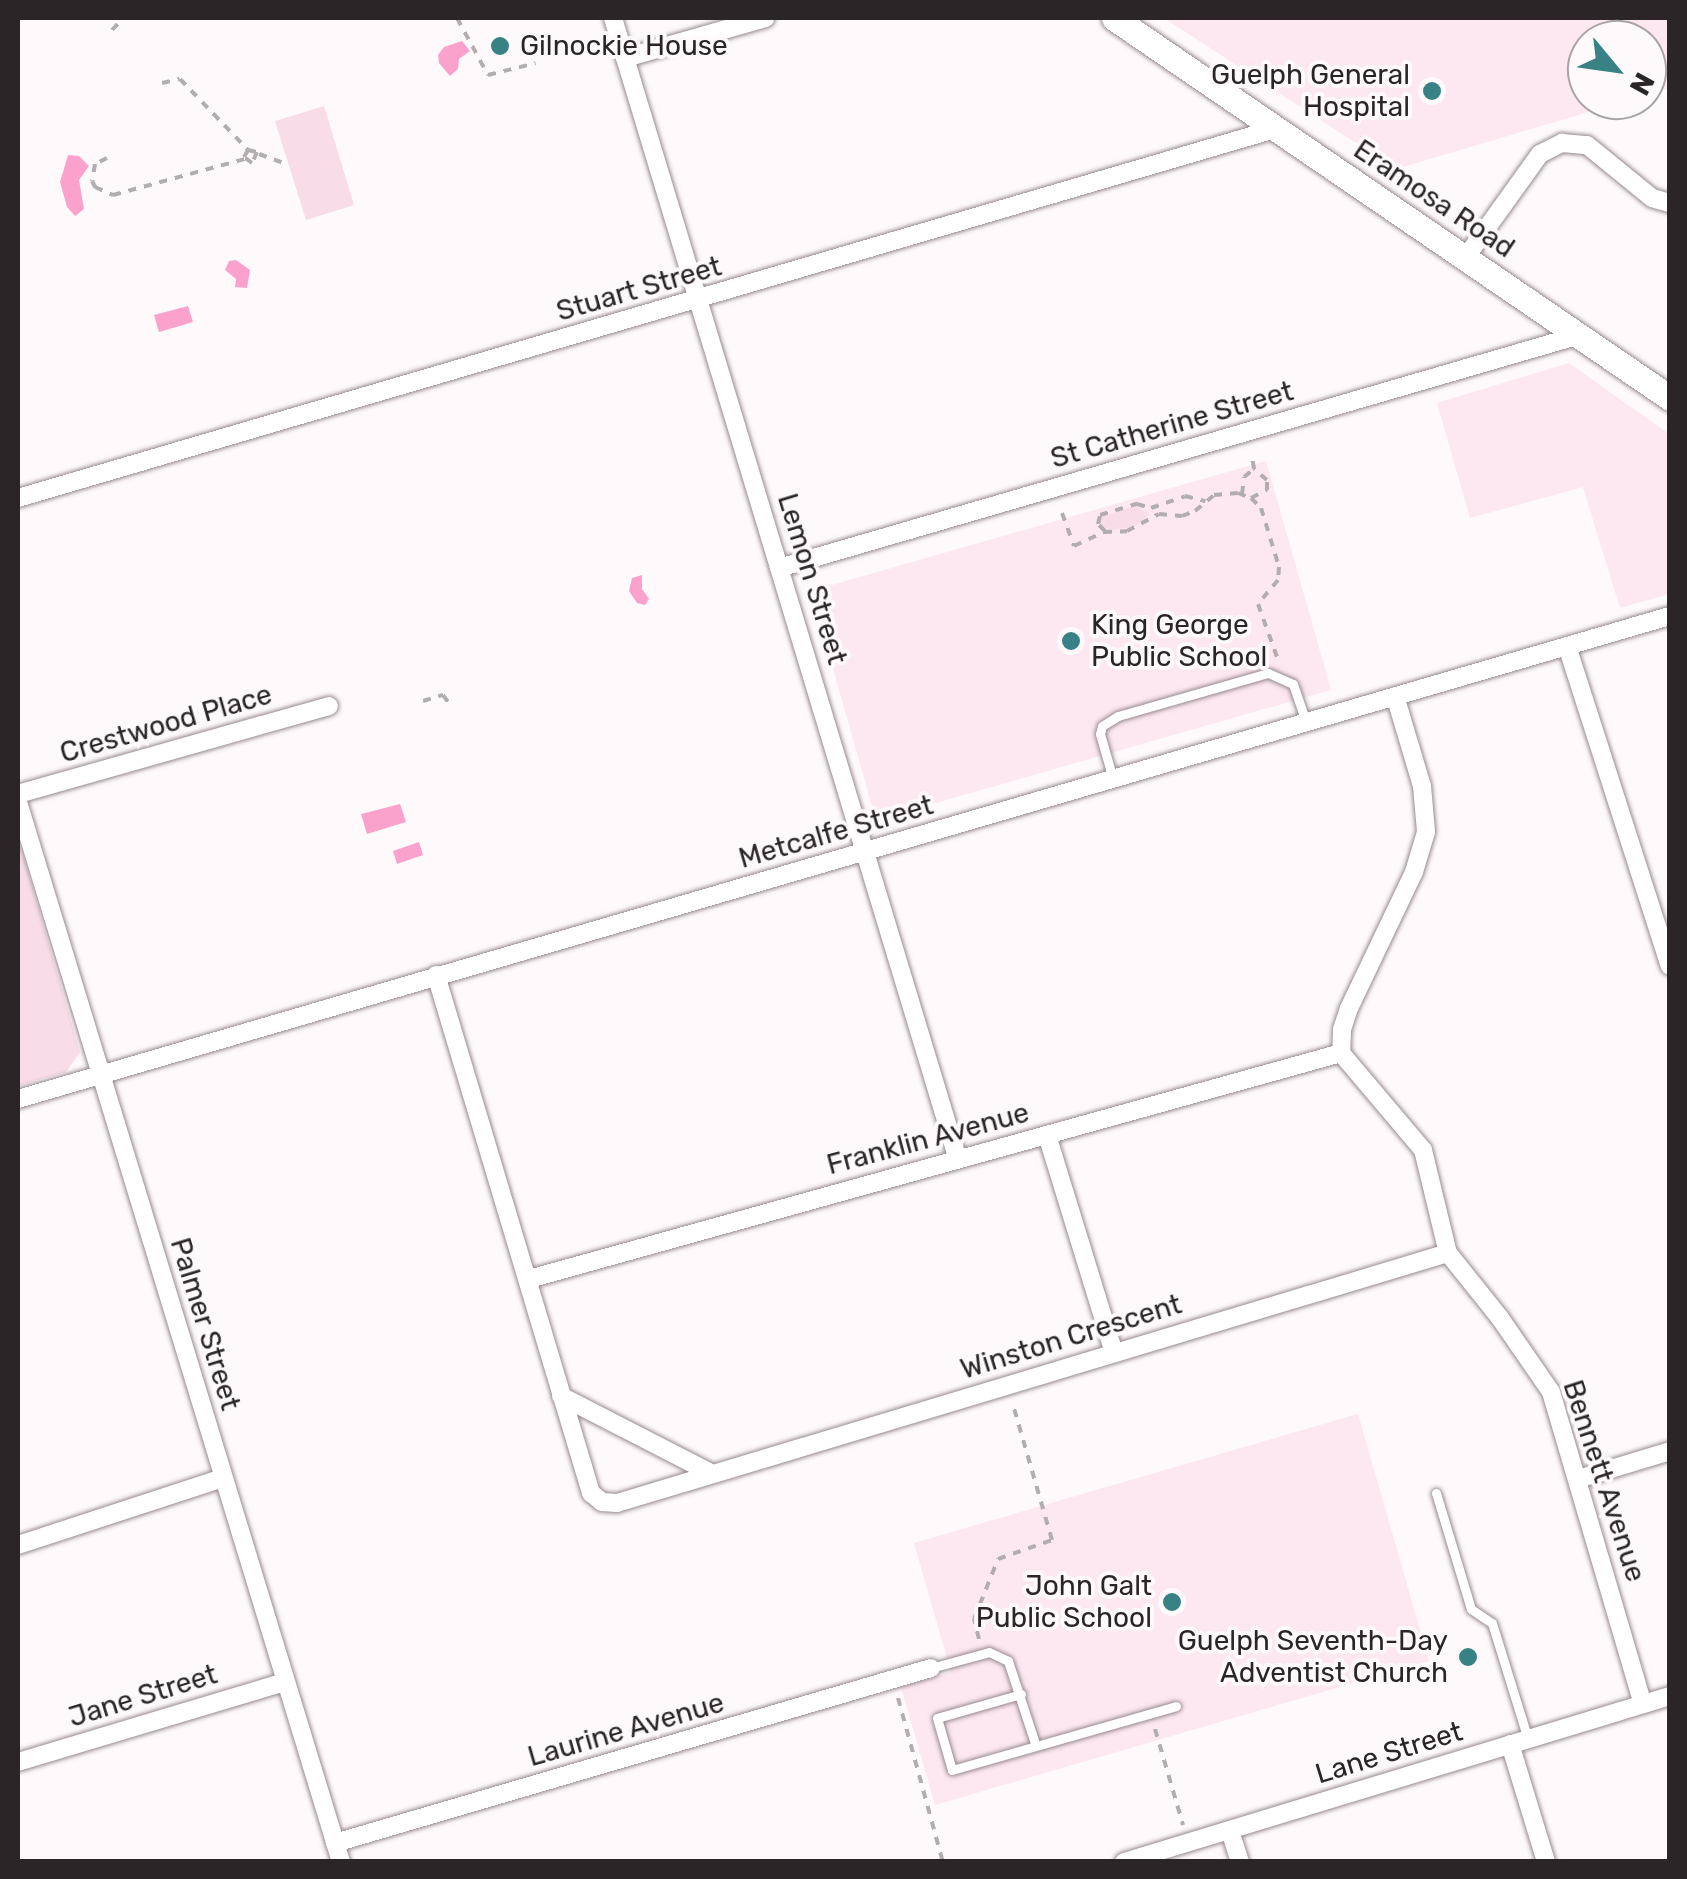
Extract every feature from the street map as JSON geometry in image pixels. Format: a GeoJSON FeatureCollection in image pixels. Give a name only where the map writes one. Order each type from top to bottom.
{"type":"FeatureCollection","features":[{"type":"Feature","properties":{"kind":"main road","name":"Eramosa Road"},"geometry":{"type":"LineString","coordinates":[[1114,18],[1670,398]]}},
{"type":"Feature","properties":{"kind":"street","name":"Lemon Street"},"geometry":{"type":"LineString","coordinates":[[613,18],[957,1157]]}},
{"type":"Feature","properties":{"kind":"street"},"geometry":{"type":"LineString","coordinates":[[625,58],[765,18]]}},
{"type":"Feature","properties":{"kind":"street","name":"Stuart Street"},"geometry":{"type":"LineString","coordinates":[[18,498],[1275,129]]}},
{"type":"Feature","properties":{"kind":"street"},"geometry":{"type":"LineString","coordinates":[[1466,257],[1540,154],[1562,143],[1587,145],[1652,198],[1670,203]]}},
{"type":"Feature","properties":{"kind":"street","name":"St Catherine Street"},"geometry":{"type":"LineString","coordinates":[[779,568],[1580,335]]}},
{"type":"Feature","properties":{"kind":"street","name":"Metcalfe Street"},"geometry":{"type":"LineString","coordinates":[[18,1099],[1670,616]]}},
{"type":"Feature","properties":{"kind":"street"},"geometry":{"type":"LineString","coordinates":[[1567,646],[1670,966]]}},
{"type":"Feature","properties":{"kind":"street"},"geometry":{"type":"LineString","coordinates":[[1341,1053],[1342,1030],[1350,1008],[1414,872],[1426,832],[1422,786],[1396,698]]}},
{"type":"Feature","properties":{"kind":"street","name":"Crestwood Place"},"geometry":{"type":"LineString","coordinates":[[18,794],[329,706]]}},
{"type":"Feature","properties":{"kind":"street","name":"Palmer Street"},"geometry":{"type":"LineString","coordinates":[[18,802],[341,1862]]}},
{"type":"Feature","properties":{"kind":"street","name":"Winston Crescent"},"geometry":{"type":"LineString","coordinates":[[436,976],[530,1279],[591,1493],[602,1502],[618,1503],[1448,1253]]}},
{"type":"Feature","properties":{"kind":"street","name":"Franklin Avenue"},"geometry":{"type":"LineString","coordinates":[[530,1279],[1341,1053]]}},
{"type":"Feature","properties":{"kind":"street","name":"Bennett Avenue"},"geometry":{"type":"LineString","coordinates":[[1341,1053],[1423,1150],[1448,1253],[1500,1318],[1551,1392],[1643,1704]]}},
{"type":"Feature","properties":{"kind":"street"},"geometry":{"type":"LineString","coordinates":[[1047,1136],[1114,1353]]}},
{"type":"Feature","properties":{"kind":"street"},"geometry":{"type":"LineString","coordinates":[[561,1396],[711,1474]]}},
{"type":"Feature","properties":{"kind":"street"},"geometry":{"type":"LineString","coordinates":[[1578,1479],[1670,1451]]}},
{"type":"Feature","properties":{"kind":"street"},"geometry":{"type":"LineString","coordinates":[[19,1539],[224,1478]]}},
{"type":"Feature","properties":{"kind":"street","name":"Laurine Avenue"},"geometry":{"type":"LineString","coordinates":[[336,1842],[931,1668]]}},
{"type":"Feature","properties":{"kind":"street","name":"Jane Street"},"geometry":{"type":"LineString","coordinates":[[18,1762],[284,1682]]}},
{"type":"Feature","properties":{"kind":"street","name":"Lane Street"},"geometry":{"type":"LineString","coordinates":[[1124,1862],[1670,1696]]}},
{"type":"Feature","properties":{"kind":"street"},"geometry":{"type":"LineString","coordinates":[[1510,1744],[1546,1862]]}},
{"type":"Feature","properties":{"kind":"street"},"geometry":{"type":"LineString","coordinates":[[1230,1830],[1240,1862]]}},
{"type":"Feature","properties":{"kind":"lane"},"geometry":{"type":"LineString","coordinates":[[1113,780],[1100,734],[1108,721],[1268,673],[1282,675],[1294,684],[1307,724]]}},
{"type":"Feature","properties":{"kind":"lane"},"geometry":{"type":"LineString","coordinates":[[1436,1493],[1471,1609],[1492,1623],[1528,1739]]}},
{"type":"Feature","properties":{"kind":"lane"},"geometry":{"type":"LineString","coordinates":[[931,1668],[983,1654],[1008,1660],[1036,1746]]}},
{"type":"Feature","properties":{"kind":"lane"},"geometry":{"type":"LineString","coordinates":[[1021,1694],[937,1718],[952,1770],[1176,1706]]}},
{"type":"Feature","properties":{"kind":"path"},"geometry":{"type":"LineString","coordinates":[[112,30],[122,18]]}},
{"type":"Feature","properties":{"kind":"path"},"geometry":{"type":"LineString","coordinates":[[458,18],[488,75],[536,63]]}},
{"type":"Feature","properties":{"kind":"path"},"geometry":{"type":"LineString","coordinates":[[162,83],[180,79],[248,150],[286,164]]}},
{"type":"Feature","properties":{"kind":"path"},"geometry":{"type":"LineString","coordinates":[[244,159],[248,150]]}},
{"type":"Feature","properties":{"kind":"path"},"geometry":{"type":"LineString","coordinates":[[106,158],[95,164],[92,181],[95,187],[114,195],[244,159],[252,163],[257,154]]}},
{"type":"Feature","properties":{"kind":"path"},"geometry":{"type":"LineString","coordinates":[[1252,457],[1254,470]]}},
{"type":"Feature","properties":{"kind":"path"},"geometry":{"type":"LineString","coordinates":[[1242,494],[1244,477],[1254,470]]}},
{"type":"Feature","properties":{"kind":"path"},"geometry":{"type":"LineString","coordinates":[[1251,498],[1267,490],[1264,474],[1254,470]]}},
{"type":"Feature","properties":{"kind":"path"},"geometry":{"type":"LineString","coordinates":[[1062,514],[1074,546],[1106,532],[1127,531],[1154,516],[1182,516],[1228,492],[1251,498],[1261,508],[1280,567],[1278,580],[1258,604],[1282,675]]}},
{"type":"Feature","properties":{"kind":"path"},"geometry":{"type":"LineString","coordinates":[[1106,532],[1098,524],[1100,515],[1138,504],[1151,508],[1185,496],[1205,501]]}},
{"type":"Feature","properties":{"kind":"path"},"geometry":{"type":"LineString","coordinates":[[1162,502],[1164,514]]}},
{"type":"Feature","properties":{"kind":"path"},"geometry":{"type":"LineString","coordinates":[[1151,508],[1154,516]]}},
{"type":"Feature","properties":{"kind":"path"},"geometry":{"type":"LineString","coordinates":[[423,702],[443,695],[452,706]]}},
{"type":"Feature","properties":{"kind":"path"},"geometry":{"type":"LineString","coordinates":[[983,1654],[974,1619],[998,1559],[1052,1540],[1013,1405]]}},
{"type":"Feature","properties":{"kind":"path"},"geometry":{"type":"LineString","coordinates":[[898,1698],[944,1862]]}},
{"type":"Feature","properties":{"kind":"path"},"geometry":{"type":"LineString","coordinates":[[1150,1714],[1188,1843]]}},
{"type":"Feature","properties":{"kind":"shaded area","name":"Guelph General Hospital"},"geometry":{"type":"Polygon","coordinates":[[[1164,18],[1669,18],[1669,88],[1667,20],[1567,20],[1567,118],[1396,169],[1164,18]]]}},
{"type":"Feature","properties":{"kind":"shaded area"},"geometry":{"type":"Polygon","coordinates":[[[462,41],[470,51],[459,59],[458,69],[450,76],[439,63],[438,55],[444,47],[462,41]]]}},
{"type":"Feature","properties":{"kind":"shaded area"},"geometry":{"type":"Polygon","coordinates":[[[324,106],[354,205],[306,220],[275,121],[324,106]]]}},
{"type":"Feature","properties":{"kind":"shaded area"},"geometry":{"type":"Polygon","coordinates":[[[68,155],[79,156],[89,166],[79,180],[84,209],[75,216],[67,207],[60,182],[68,155]]]}},
{"type":"Feature","properties":{"kind":"shaded area"},"geometry":{"type":"Polygon","coordinates":[[[236,260],[250,270],[247,288],[235,287],[236,279],[225,270],[229,261],[236,260]]]}},
{"type":"Feature","properties":{"kind":"shaded area"},"geometry":{"type":"Polygon","coordinates":[[[188,306],[193,322],[159,332],[154,315],[188,306]]]}},
{"type":"Feature","properties":{"kind":"shaded area"},"geometry":{"type":"Polygon","coordinates":[[[1569,363],[1669,434],[1669,594],[1620,608],[1583,487],[1470,518],[1437,403],[1569,363]]]}},
{"type":"Feature","properties":{"kind":"shaded area","name":"King George Public School"},"geometry":{"type":"Polygon","coordinates":[[[1266,461],[1331,690],[876,820],[811,591],[1266,461]]]}},
{"type":"Feature","properties":{"kind":"shaded area"},"geometry":{"type":"Polygon","coordinates":[[[1136,506],[1149,514],[1136,526],[1112,530],[1101,526],[1100,517],[1136,506]]]}},
{"type":"Feature","properties":{"kind":"shaded area"},"geometry":{"type":"Polygon","coordinates":[[[642,575],[642,589],[649,599],[645,605],[637,603],[629,591],[632,578],[642,575]]]}},
{"type":"Feature","properties":{"kind":"shaded area"},"geometry":{"type":"Polygon","coordinates":[[[400,804],[406,822],[367,834],[361,814],[400,804]]]}},
{"type":"Feature","properties":{"kind":"shaded area"},"geometry":{"type":"Polygon","coordinates":[[[18,837],[80,1052],[66,1072],[18,1086],[18,837]]]}},
{"type":"Feature","properties":{"kind":"shaded area"},"geometry":{"type":"Polygon","coordinates":[[[419,842],[423,855],[397,864],[393,851],[419,842]]]}},
{"type":"Feature","properties":{"kind":"shaded area","name":"John Galt Public School"},"geometry":{"type":"Polygon","coordinates":[[[1358,1414],[1429,1661],[935,1805],[901,1687],[951,1672],[914,1543],[1358,1414]]]}},
{"type":"Feature","properties":{"kind":"place","name":"Gilnockie House"},"geometry":{"type":"Point","coordinates":[500,46]}},
{"type":"Feature","properties":{"kind":"place","name":"Guelph General Hospital"},"geometry":{"type":"Point","coordinates":[1432,91]}},
{"type":"Feature","properties":{"kind":"place","name":"King George Public School"},"geometry":{"type":"Point","coordinates":[1071,641]}},
{"type":"Feature","properties":{"kind":"place","name":"John Galt Public School"},"geometry":{"type":"Point","coordinates":[1172,1602]}},
{"type":"Feature","properties":{"kind":"place","name":"Guelph Seventh-Day Adventist Church"},"geometry":{"type":"Point","coordinates":[1468,1657]}}]}
